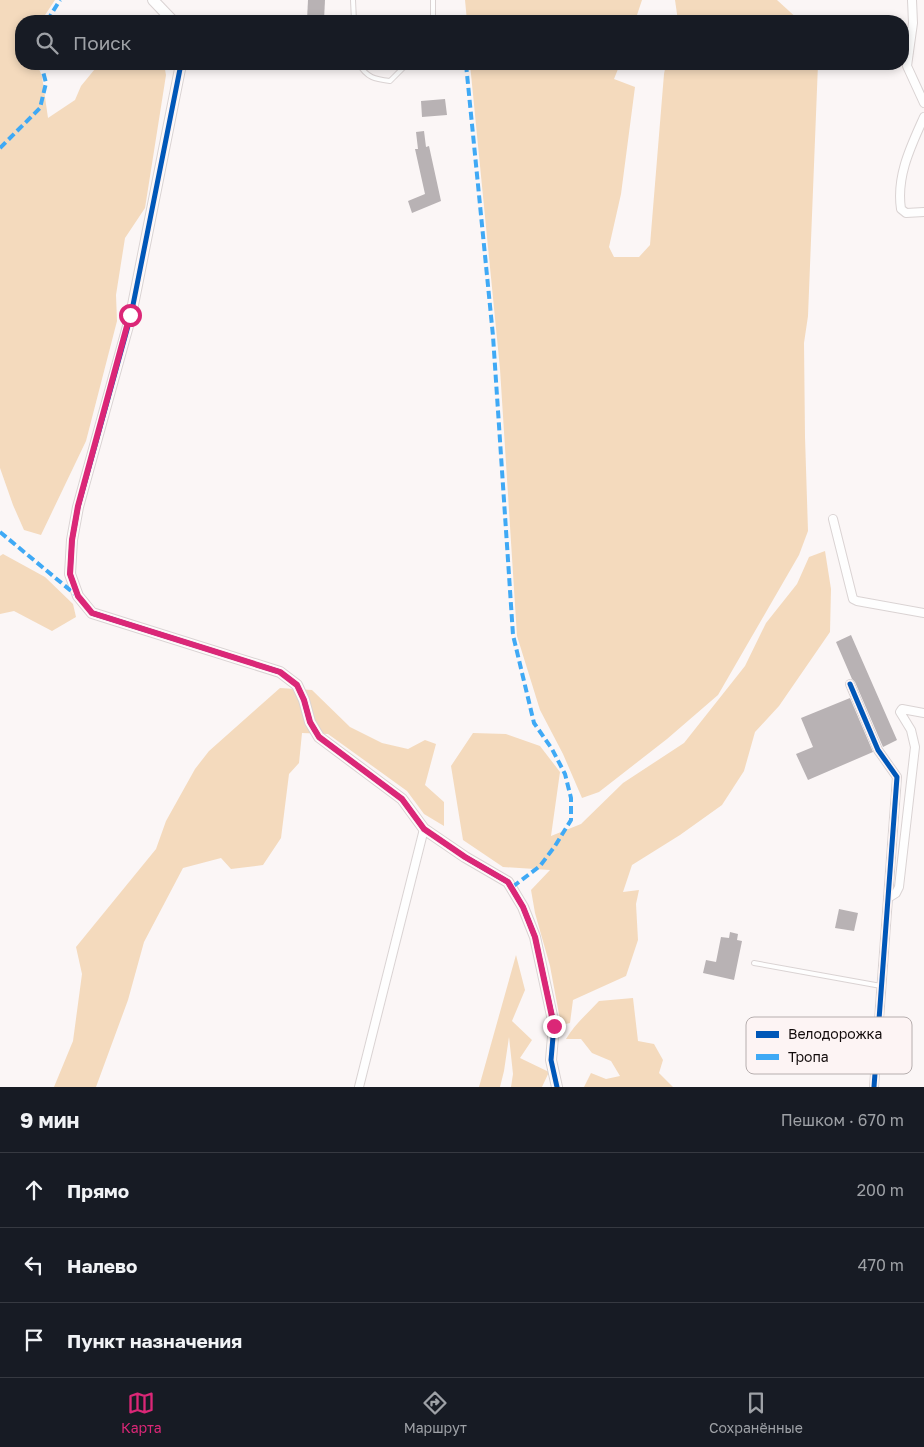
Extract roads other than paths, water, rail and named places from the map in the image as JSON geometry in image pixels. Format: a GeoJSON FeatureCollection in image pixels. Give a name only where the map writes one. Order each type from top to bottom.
{"type":"FeatureCollection","features":[{"type":"Feature","properties":{"kind":"street"},"geometry":{"type":"LineString","coordinates":[[154,0],[168,15]]}},
{"type":"Feature","properties":{"kind":"street"},"geometry":{"type":"LineString","coordinates":[[909,52],[913,23],[912,0]]}},
{"type":"Feature","properties":{"kind":"street"},"geometry":{"type":"LineString","coordinates":[[180,70],[130,315],[78,506],[72,540],[70,574],[78,596],[92,613],[280,672],[297,685],[304,700],[310,722],[319,737],[402,799],[424,829],[465,857],[508,882],[523,907],[535,937],[554,1026],[552,1060],[557,1087]]}},
{"type":"Feature","properties":{"kind":"street"},"geometry":{"type":"LineString","coordinates":[[909,70],[924,103]]}},
{"type":"Feature","properties":{"kind":"street"},"geometry":{"type":"LineString","coordinates":[[924,117],[904,162],[900,201],[901,209],[906,213],[924,212]]}},
{"type":"Feature","properties":{"kind":"street"},"geometry":{"type":"LineString","coordinates":[[833,519],[853,599],[924,613]]}},
{"type":"Feature","properties":{"kind":"street"},"geometry":{"type":"LineString","coordinates":[[850,684],[878,750],[897,777],[880,1017]]}},
{"type":"Feature","properties":{"kind":"street"},"geometry":{"type":"LineString","coordinates":[[888,898],[896,893],[899,887],[915,747],[911,730],[900,712],[902,709],[924,713]]}},
{"type":"Feature","properties":{"kind":"street"},"geometry":{"type":"LineString","coordinates":[[359,1087],[424,829]]}},
{"type":"Feature","properties":{"kind":"street"},"geometry":{"type":"LineString","coordinates":[[874,1087],[875,1074]]}},
{"type":"Feature","properties":{"kind":"lane"},"geometry":{"type":"LineString","coordinates":[[353,0],[354,15]]}},
{"type":"Feature","properties":{"kind":"lane"},"geometry":{"type":"LineString","coordinates":[[433,0],[433,15]]}},
{"type":"Feature","properties":{"kind":"lane"},"geometry":{"type":"LineString","coordinates":[[362,70],[373,78],[390,81],[400,70]]}},
{"type":"Feature","properties":{"kind":"lane"},"geometry":{"type":"LineString","coordinates":[[754,963],[882,986]]}}]}
